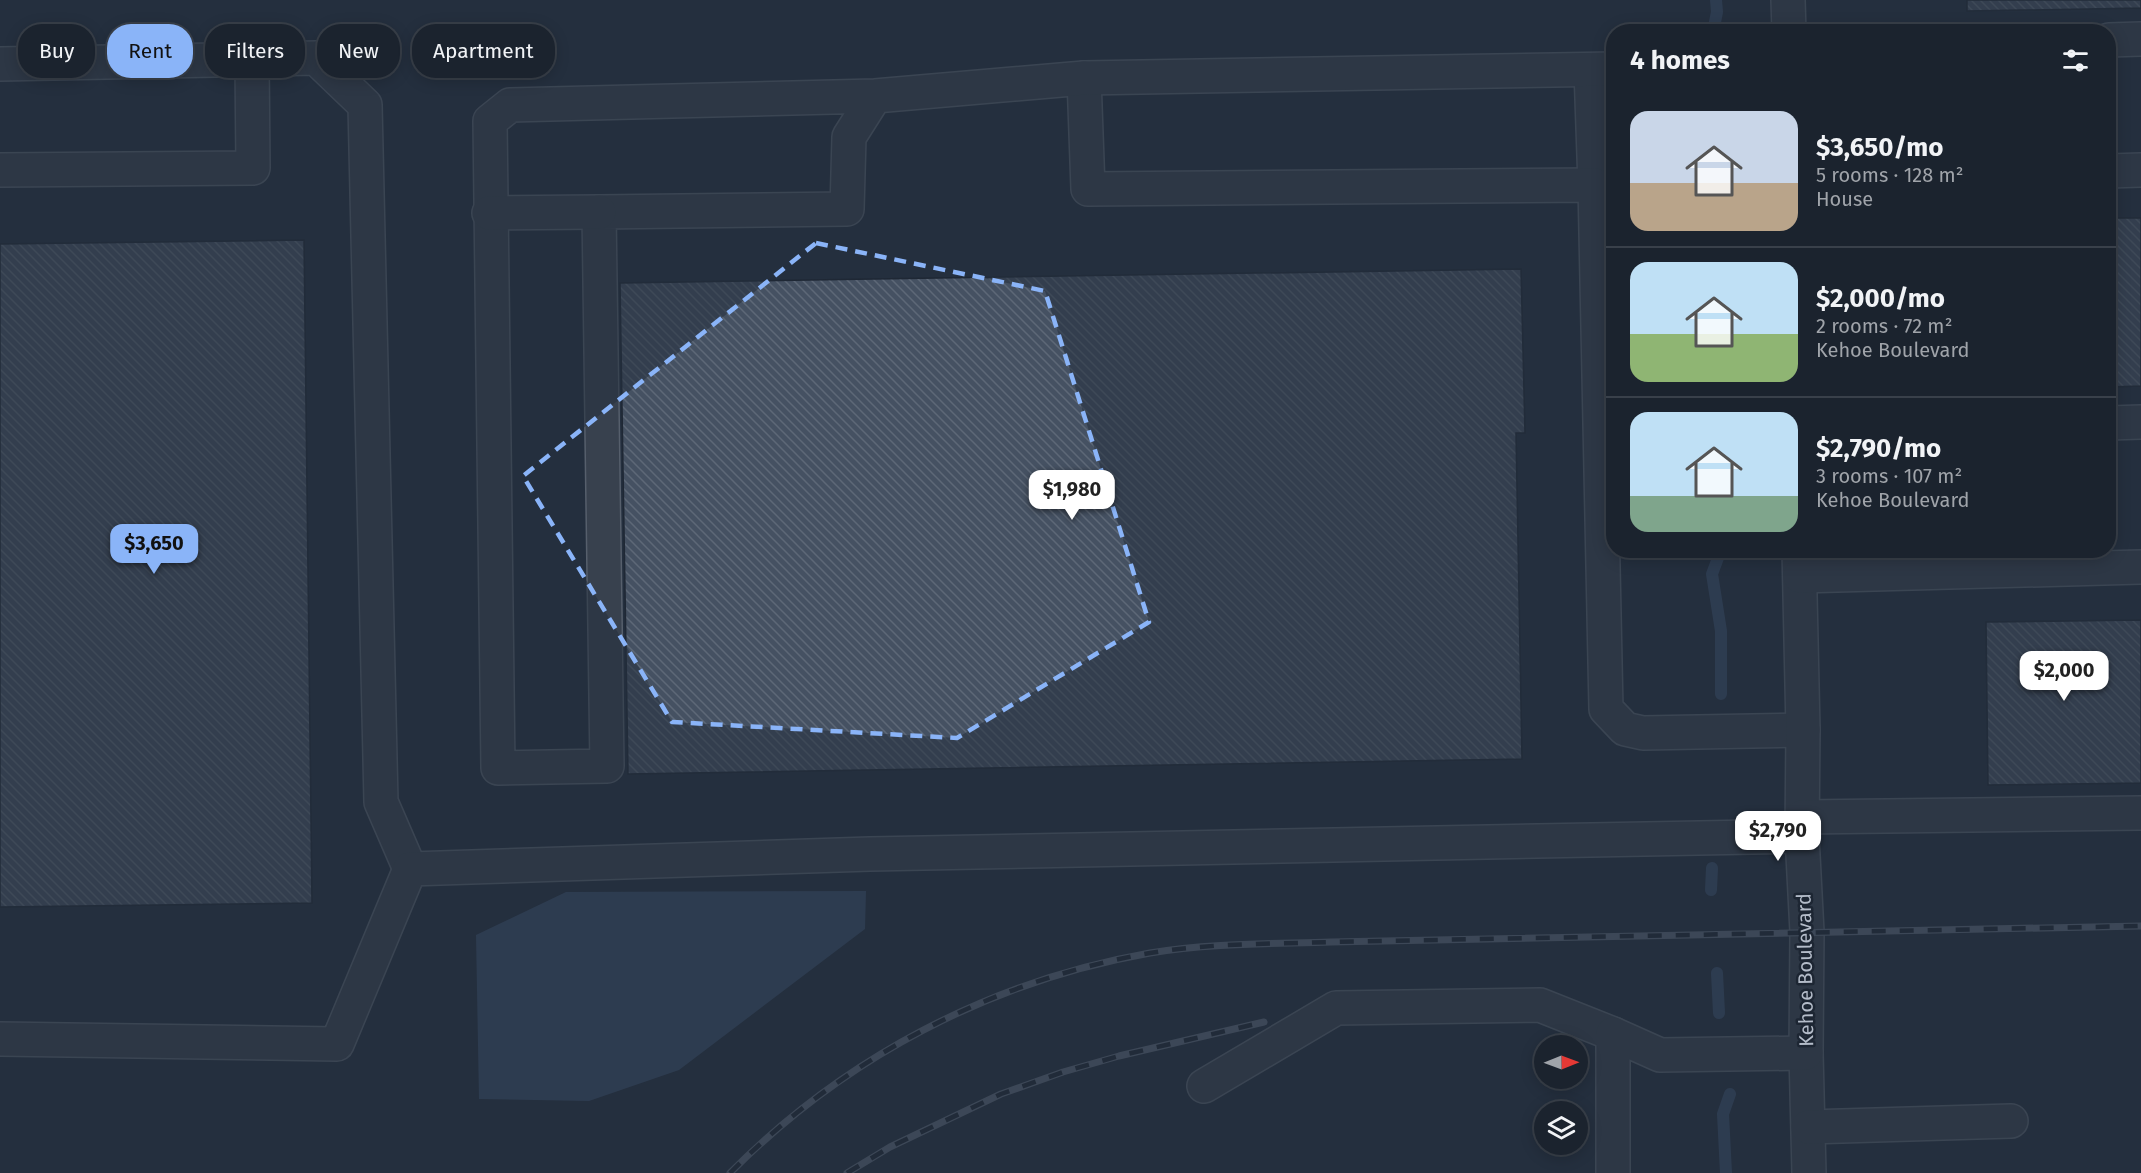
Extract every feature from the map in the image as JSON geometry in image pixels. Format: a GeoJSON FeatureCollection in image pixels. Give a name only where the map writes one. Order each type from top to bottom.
{"type":"FeatureCollection","features":[{"type":"Feature","properties":{"kind":"street"},"geometry":{"type":"LineString","coordinates":[[1788,0],[1789,24]]}},
{"type":"Feature","properties":{"kind":"street"},"geometry":{"type":"LineString","coordinates":[[2116,40],[2141,39]]}},
{"type":"Feature","properties":{"kind":"street"},"geometry":{"type":"LineString","coordinates":[[0,1039],[337,1044],[410,869],[381,802],[365,105],[316,58],[305,58]]}},
{"type":"Feature","properties":{"kind":"street"},"geometry":{"type":"LineString","coordinates":[[0,64],[205,60]]}},
{"type":"Feature","properties":{"kind":"street"},"geometry":{"type":"LineString","coordinates":[[599,212],[606,766],[498,768],[489,213],[490,121],[510,105],[874,96],[1084,78],[1603,69],[1595,185],[1606,709],[1625,729],[1643,733],[1803,730]]}},
{"type":"Feature","properties":{"kind":"street"},"geometry":{"type":"LineString","coordinates":[[0,170],[253,168],[252,78]]}},
{"type":"Feature","properties":{"kind":"street"},"geometry":{"type":"LineString","coordinates":[[1084,78],[1088,189],[1595,185]]}},
{"type":"Feature","properties":{"kind":"street"},"geometry":{"type":"LineString","coordinates":[[489,213],[847,209],[849,137],[874,96]]}},
{"type":"Feature","properties":{"kind":"street"},"geometry":{"type":"LineString","coordinates":[[2116,171],[2141,170]]}},
{"type":"Feature","properties":{"kind":"street"},"geometry":{"type":"LineString","coordinates":[[2116,423],[2141,422]]}},
{"type":"Feature","properties":{"kind":"street"},"geometry":{"type":"LineString","coordinates":[[1800,563],[2141,567]]}},
{"type":"Feature","properties":{"kind":"street","name":"Kehoe Boulevard"},"geometry":{"type":"LineString","coordinates":[[1800,563],[1802,827],[1807,932],[1806,1053],[1809,1173]]}},
{"type":"Feature","properties":{"kind":"street"},"geometry":{"type":"LineString","coordinates":[[410,869],[1802,827],[2141,813]]}},
{"type":"Feature","properties":{"kind":"street"},"geometry":{"type":"LineString","coordinates":[[1204,1086],[1336,1008],[1540,1005],[1660,1055],[1806,1053]]}},
{"type":"Feature","properties":{"kind":"street"},"geometry":{"type":"LineString","coordinates":[[1613,1034],[1613,1173]]}},
{"type":"Feature","properties":{"kind":"street"},"geometry":{"type":"LineString","coordinates":[[1808,1127],[2011,1121]]}},
{"type":"Feature","properties":{"kind":"highlighted area"},"geometry":{"type":"Polygon","coordinates":[[[816,243],[1045,291],[1149,622],[957,738],[672,722],[523,476],[816,243]]]}},
{"type":"Feature","properties":{"kind":"water"},"geometry":{"type":"Polygon","coordinates":[[[866,891],[865,929],[679,1070],[589,1101],[479,1099],[476,935],[566,892],[866,891]]]}},
{"type":"Feature","properties":{"kind":"building"},"geometry":{"type":"Polygon","coordinates":[[[1967,0],[2141,0],[2141,8],[1967,11],[1967,0]]]}},
{"type":"Feature","properties":{"kind":"building"},"geometry":{"type":"Polygon","coordinates":[[[2116,218],[2141,218],[2141,386],[2116,387],[2116,218]]]}},
{"type":"Feature","properties":{"kind":"building"},"geometry":{"type":"Polygon","coordinates":[[[304,240],[312,903],[0,907],[0,244],[304,240]]]}},
{"type":"Feature","properties":{"kind":"building"},"geometry":{"type":"Polygon","coordinates":[[[1521,269],[1525,433],[1516,433],[1522,759],[628,774],[620,283],[1521,269]]]}},
{"type":"Feature","properties":{"kind":"building"},"geometry":{"type":"Polygon","coordinates":[[[2141,620],[2141,783],[1988,785],[1986,622],[2141,620]]]}},
{"type":"Feature","properties":{"kind":"waterway"},"geometry":{"type":"LineString","coordinates":[[1715,24],[1716,0]]}},
{"type":"Feature","properties":{"kind":"waterway"},"geometry":{"type":"LineString","coordinates":[[1718,558],[1712,574],[1721,631],[1721,694]]}},
{"type":"Feature","properties":{"kind":"waterway"},"geometry":{"type":"LineString","coordinates":[[1711,890],[1712,868]]}},
{"type":"Feature","properties":{"kind":"waterway"},"geometry":{"type":"LineString","coordinates":[[1717,973],[1719,1013]]}},
{"type":"Feature","properties":{"kind":"waterway"},"geometry":{"type":"LineString","coordinates":[[1726,1173],[1723,1114],[1730,1094]]}},
{"type":"Feature","properties":{"kind":"railway"},"geometry":{"type":"LineString","coordinates":[[730,1173],[774,1132],[821,1094],[871,1060],[923,1030],[1033,983],[1091,966],[1150,953],[1195,947],[1263,944],[2141,926]]}},
{"type":"Feature","properties":{"kind":"railway"},"geometry":{"type":"LineString","coordinates":[[847,1173],[890,1147],[1001,1094],[1063,1072],[1119,1056],[1264,1022]]}}]}
